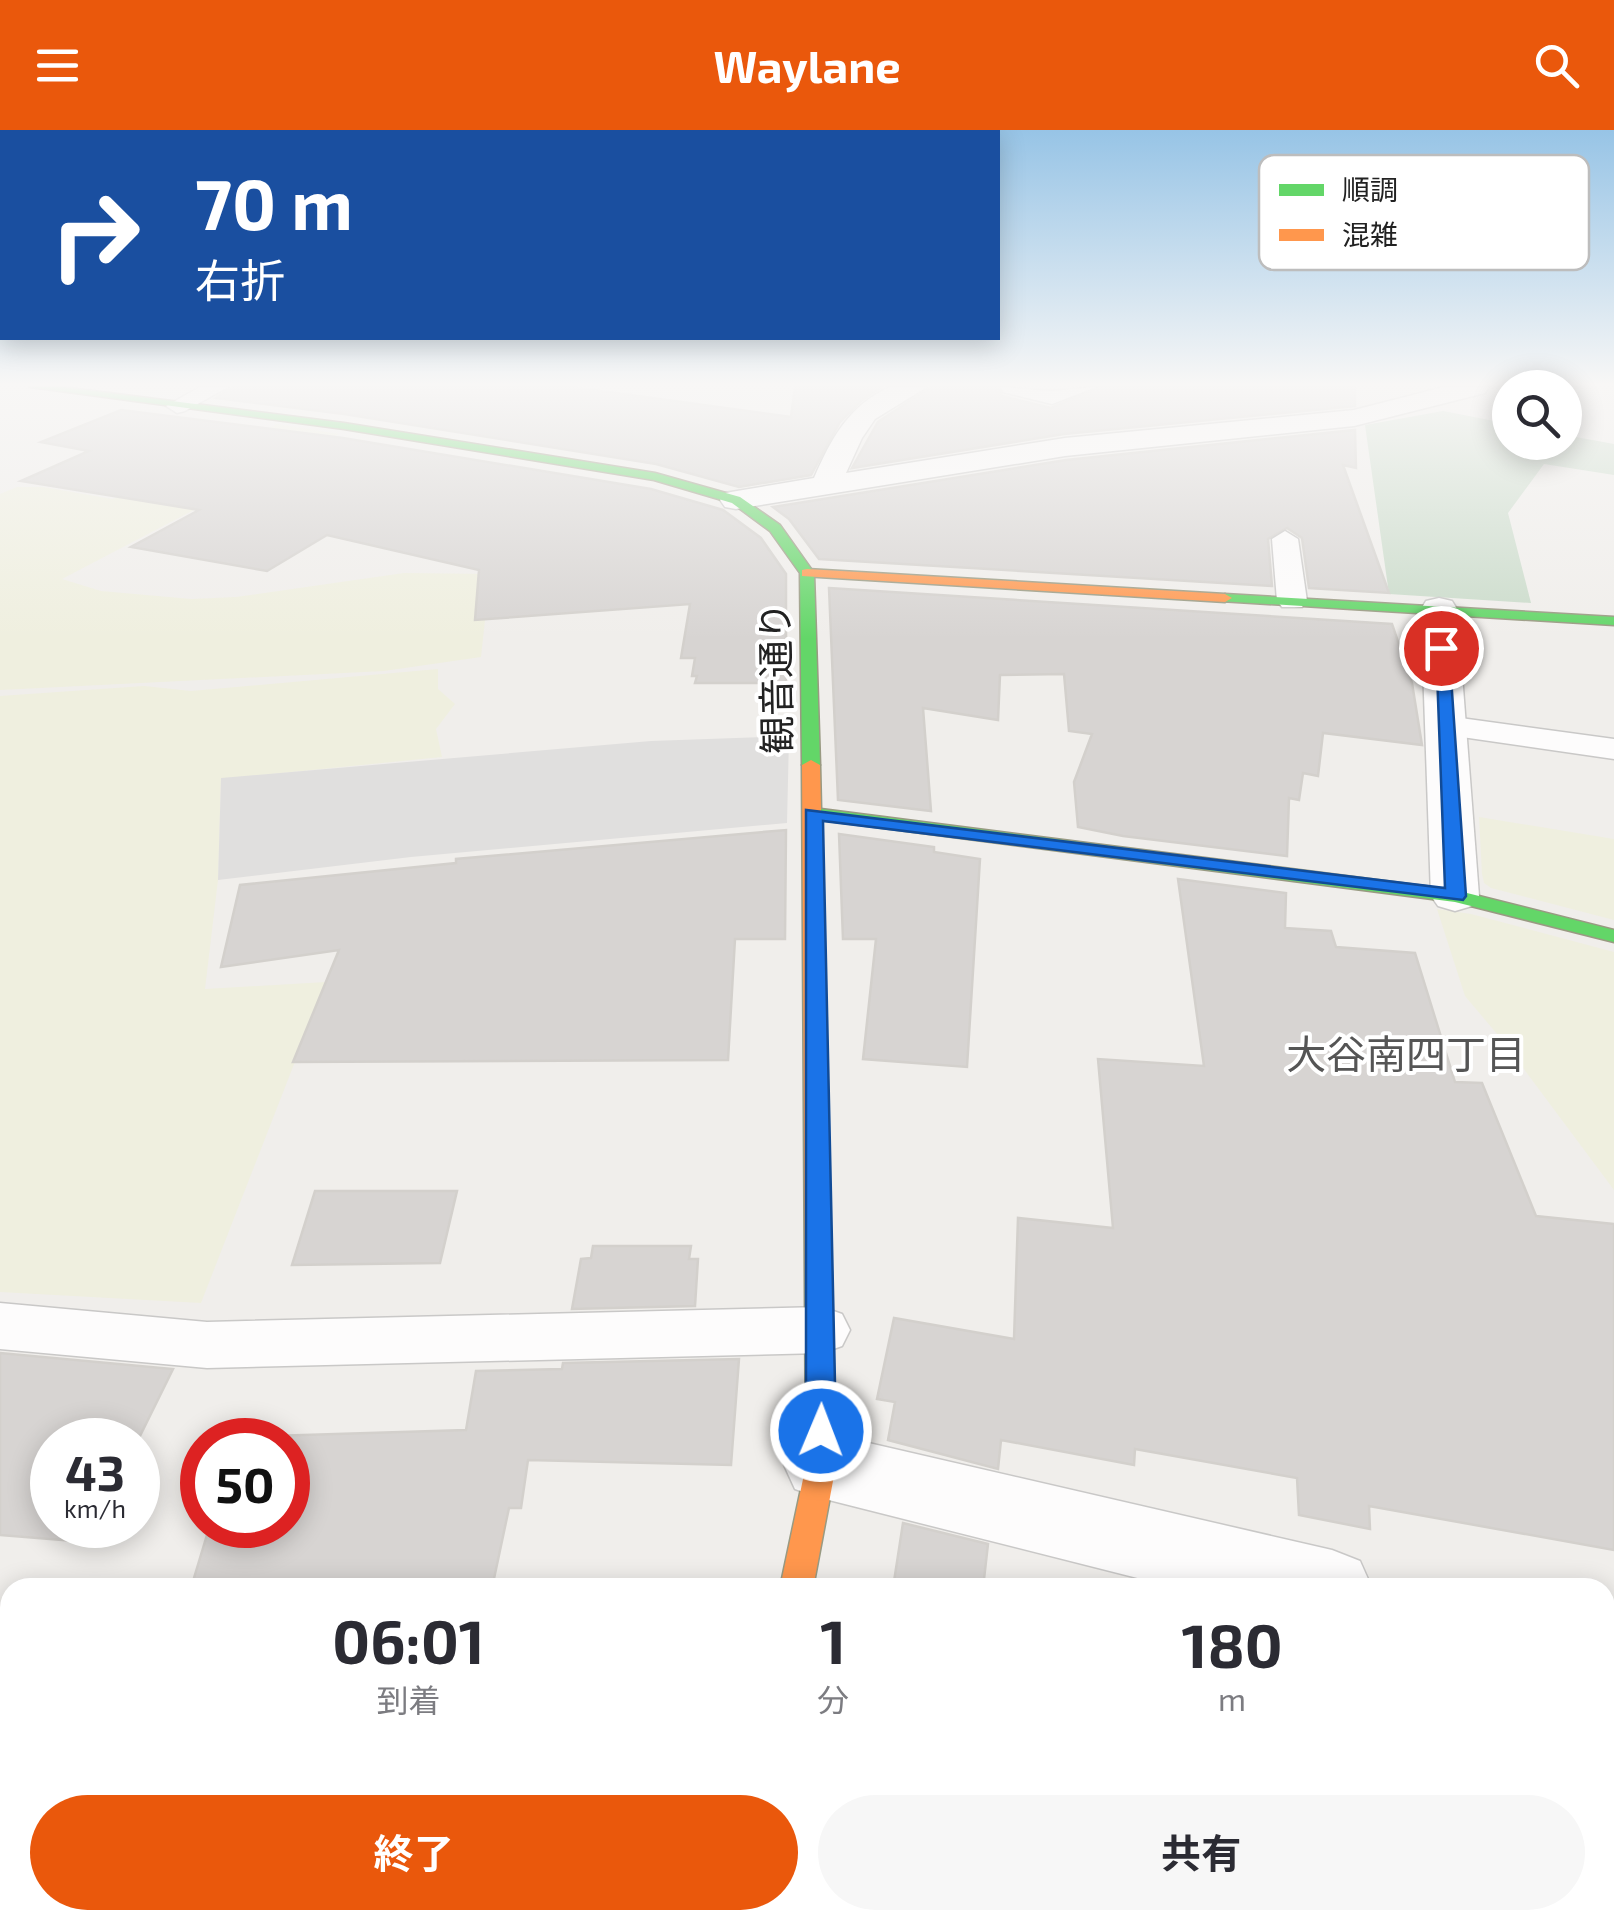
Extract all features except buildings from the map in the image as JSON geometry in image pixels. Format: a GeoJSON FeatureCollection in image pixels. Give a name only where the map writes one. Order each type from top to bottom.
{"type":"FeatureCollection","features":[{"type":"Feature","properties":{"kind":"main road","name":"観音通り"},"geometry":{"type":"LineString","coordinates":[[617,471],[736,500],[774,528],[808,573],[822,1330],[820,1465],[798,1578]]}},
{"type":"Feature","properties":{"kind":"main road"},"geometry":{"type":"LineString","coordinates":[[808,573],[1614,621]]}},
{"type":"Feature","properties":{"kind":"main road"},"geometry":{"type":"LineString","coordinates":[[813,814],[1456,896],[1614,936]]}},
{"type":"Feature","properties":{"kind":"street"},"geometry":{"type":"LineString","coordinates":[[826,488],[833,471]]}},
{"type":"Feature","properties":{"kind":"street"},"geometry":{"type":"LineString","coordinates":[[736,500],[925,471]]}},
{"type":"Feature","properties":{"kind":"street"},"geometry":{"type":"LineString","coordinates":[[1439,609],[1456,896]]}},
{"type":"Feature","properties":{"kind":"street"},"geometry":{"type":"LineString","coordinates":[[820,1465],[1290,1578]]}},
{"type":"Feature","properties":{"kind":"lane"},"geometry":{"type":"LineString","coordinates":[[1285,538],[1292,601]]}},
{"type":"Feature","properties":{"kind":"lane"},"geometry":{"type":"LineString","coordinates":[[1446,726],[1614,749]]}},
{"type":"Feature","properties":{"kind":"lane"},"geometry":{"type":"LineString","coordinates":[[0,1326],[207,1345],[822,1330]]}},
{"type":"Feature","properties":{"kind":"green space"},"geometry":{"type":"Polygon","coordinates":[[[185,471],[268,471],[62,579],[101,591],[191,599],[236,597],[404,573],[490,574],[481,657],[384,671],[0,690],[0,494],[17,487],[43,487],[112,499],[151,488],[185,471]]]}},
{"type":"Feature","properties":{"kind":"green space"},"geometry":{"type":"Polygon","coordinates":[[[1372,471],[1539,471],[1508,513],[1531,603],[1389,594],[1372,471]]]}},
{"type":"Feature","properties":{"kind":"green space"},"geometry":{"type":"Polygon","coordinates":[[[438,669],[438,689],[455,704],[436,729],[442,757],[221,779],[218,880],[205,989],[326,982],[201,1303],[0,1292],[0,696],[144,686],[191,691],[438,669]]]}},
{"type":"Feature","properties":{"kind":"green space"},"geometry":{"type":"Polygon","coordinates":[[[1479,817],[1614,839],[1614,920],[1484,883],[1479,817]]]}},
{"type":"Feature","properties":{"kind":"green space"},"geometry":{"type":"Polygon","coordinates":[[[1437,909],[1471,914],[1614,952],[1614,1190],[1465,996],[1437,909]]]}},
{"type":"Feature","properties":{"kind":"shaded area"},"geometry":{"type":"Polygon","coordinates":[[[789,738],[787,823],[411,857],[218,880],[221,778],[651,741],[789,738]]]}},
{"type":"Feature","properties":{"kind":"traffic: fast"},"geometry":{"type":"LineString","coordinates":[[618,471],[736,500],[775,528],[807,573],[811,765]]}},
{"type":"Feature","properties":{"kind":"traffic: fast"},"geometry":{"type":"LineString","coordinates":[[1225,598],[1614,621]]}},
{"type":"Feature","properties":{"kind":"traffic: fast"},"geometry":{"type":"LineString","coordinates":[[813,814],[1455,896],[1614,936]]}},
{"type":"Feature","properties":{"kind":"traffic: slow"},"geometry":{"type":"LineString","coordinates":[[807,573],[1225,598]]}},
{"type":"Feature","properties":{"kind":"traffic: slow"},"geometry":{"type":"LineString","coordinates":[[798,1578],[821,1465],[811,765]]}},
{"type":"Feature","properties":{"kind":"district","name":"大谷南四丁目"},"geometry":{"type":"Point","coordinates":[1406,1053]}},
{"type":"Feature","properties":{"kind":"route"},"geometry":{"type":"LineString","coordinates":[[821,1431],[813,814],[1456,896],[1441,648]]}}]}
